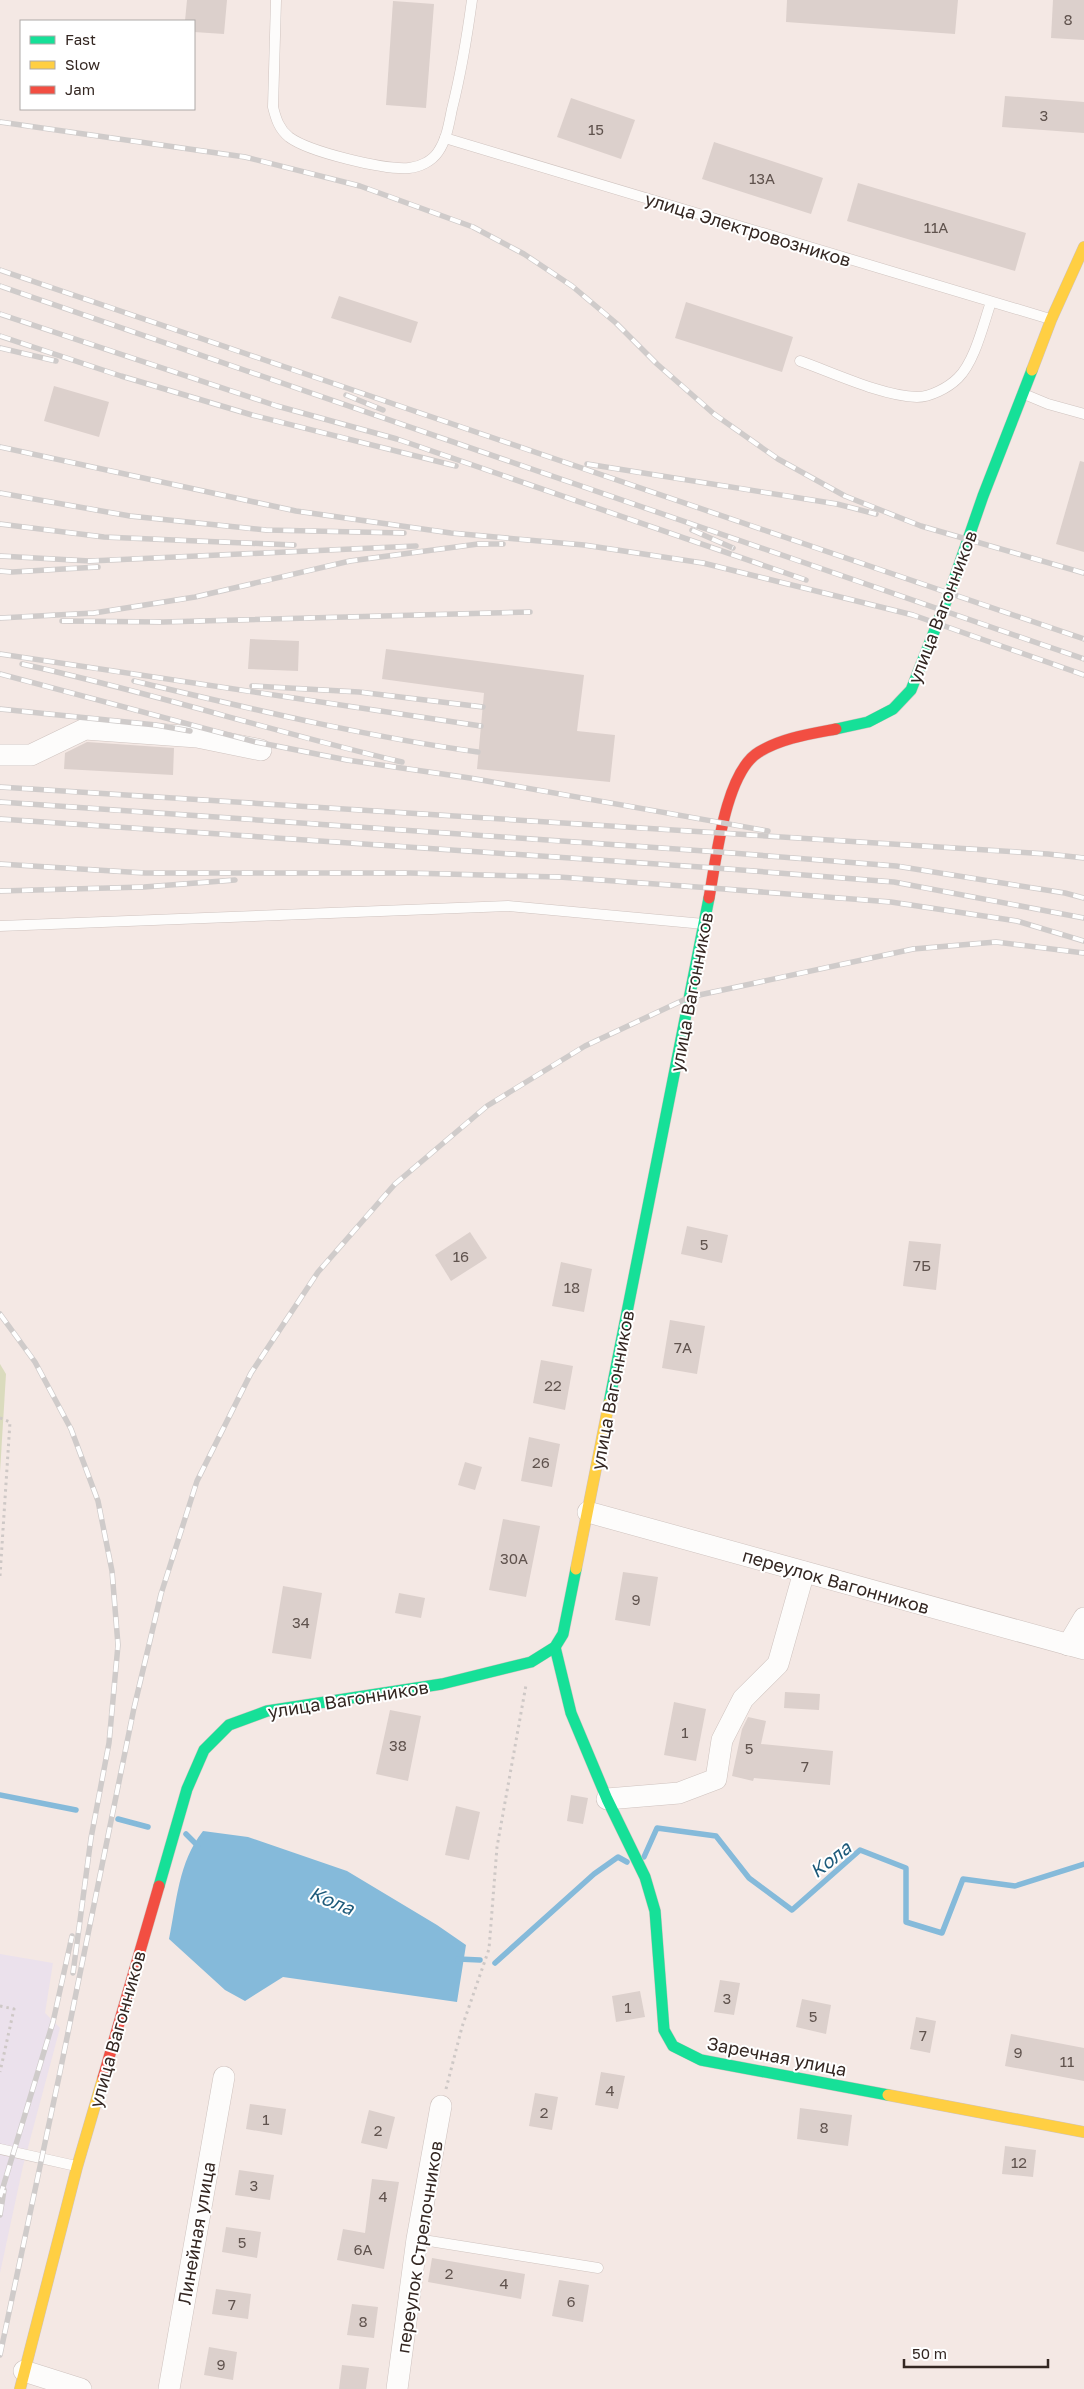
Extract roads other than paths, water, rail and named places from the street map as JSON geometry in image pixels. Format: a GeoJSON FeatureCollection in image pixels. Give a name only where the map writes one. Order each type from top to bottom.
{"type":"FeatureCollection","features":[{"type":"Feature","properties":{"kind":"street","name":"улица Вагонников"},"geometry":{"type":"LineString","coordinates":[[22,2380],[77,2167],[187,1789],[204,1750],[230,1725],[267,1711],[442,1684],[531,1662],[555,1647],[563,1634],[728,803],[740,772],[757,753],[780,742],[868,722],[893,709],[911,690],[949,594],[983,496],[1051,320],[1084,247]]}},
{"type":"Feature","properties":{"kind":"street"},"geometry":{"type":"LineString","coordinates":[[0,754],[31,754],[85,729],[197,737],[260,750]]}},
{"type":"Feature","properties":{"kind":"street","name":"переулок Вагонников"},"geometry":{"type":"LineString","coordinates":[[588,1512],[1076,1647]]}},
{"type":"Feature","properties":{"kind":"street"},"geometry":{"type":"LineString","coordinates":[[606,1799],[678,1793],[716,1779],[722,1740],[743,1699],[778,1664],[804,1572]]}},
{"type":"Feature","properties":{"kind":"street"},"geometry":{"type":"LineString","coordinates":[[1076,1647],[1084,1618]]}},
{"type":"Feature","properties":{"kind":"street","name":"Заречная улица"},"geometry":{"type":"LineString","coordinates":[[555,1647],[571,1713],[606,1799],[645,1877],[655,1911],[664,2030],[673,2046],[701,2060],[1084,2132]]}},
{"type":"Feature","properties":{"kind":"street","name":"Линейная улица"},"geometry":{"type":"LineString","coordinates":[[169,2389],[224,2077]]}},
{"type":"Feature","properties":{"kind":"street","name":"переулок Стрелочников"},"geometry":{"type":"LineString","coordinates":[[397,2389],[417,2239],[441,2106]]}},
{"type":"Feature","properties":{"kind":"street"},"geometry":{"type":"LineString","coordinates":[[22,2380],[80,2389]]}},
{"type":"Feature","properties":{"kind":"lane"},"geometry":{"type":"LineString","coordinates":[[276,0],[272,108],[278,124],[287,136],[315,150],[392,168],[411,168],[426,164],[438,153],[446,138],[464,60],[472,0]]}},
{"type":"Feature","properties":{"kind":"lane","name":"улица Электровозников"},"geometry":{"type":"LineString","coordinates":[[446,138],[1051,320]]}},
{"type":"Feature","properties":{"kind":"lane"},"geometry":{"type":"LineString","coordinates":[[800,362],[894,394],[918,397],[939,391],[958,378],[973,353],[991,302]]}},
{"type":"Feature","properties":{"kind":"lane"},"geometry":{"type":"LineString","coordinates":[[1023,394],[1048,404],[1084,414]]}},
{"type":"Feature","properties":{"kind":"lane"},"geometry":{"type":"LineString","coordinates":[[0,926],[508,906],[705,924]]}},
{"type":"Feature","properties":{"kind":"lane"},"geometry":{"type":"LineString","coordinates":[[0,2149],[77,2167]]}},
{"type":"Feature","properties":{"kind":"lane"},"geometry":{"type":"LineString","coordinates":[[417,2239],[598,2268]]}},
{"type":"Feature","properties":{"kind":"water"},"geometry":{"type":"Polygon","coordinates":[[[203,1831],[248,1837],[347,1871],[437,1925],[466,1945],[457,2002],[283,1977],[245,2001],[225,1990],[169,1939],[183,1869],[188,1856],[203,1831]]]}},
{"type":"Feature","properties":{"kind":"waterway","name":"Кола"},"geometry":{"type":"LineString","coordinates":[[0,1795],[76,1810]]}},
{"type":"Feature","properties":{"kind":"waterway","name":"Кола"},"geometry":{"type":"LineString","coordinates":[[118,1819],[148,1827]]}},
{"type":"Feature","properties":{"kind":"waterway","name":"Кола"},"geometry":{"type":"LineString","coordinates":[[644,1857],[657,1828],[716,1836],[749,1878],[792,1910],[860,1850],[906,1868],[906,1922],[942,1933],[963,1879],[1015,1886],[1084,1864]]}},
{"type":"Feature","properties":{"kind":"waterway","name":"Кола"},"geometry":{"type":"LineString","coordinates":[[186,1834],[198,1846]]}},
{"type":"Feature","properties":{"kind":"waterway","name":"Кола"},"geometry":{"type":"LineString","coordinates":[[495,1963],[594,1874],[618,1857],[627,1862]]}},
{"type":"Feature","properties":{"kind":"waterway","name":"Кола"},"geometry":{"type":"LineString","coordinates":[[458,1959],[480,1960]]}},
{"type":"Feature","properties":{"kind":"railway"},"geometry":{"type":"LineString","coordinates":[[0,122],[245,157],[360,186],[473,227],[524,254],[572,286],[616,323],[657,364],[714,414],[778,459],[845,496],[921,526],[1084,573]]}},
{"type":"Feature","properties":{"kind":"railway"},"geometry":{"type":"LineString","coordinates":[[0,270],[1084,639]]}},
{"type":"Feature","properties":{"kind":"railway"},"geometry":{"type":"LineString","coordinates":[[0,286],[1084,659]]}},
{"type":"Feature","properties":{"kind":"railway"},"geometry":{"type":"LineString","coordinates":[[0,314],[277,406],[397,439],[806,580]]}},
{"type":"Feature","properties":{"kind":"railway"},"geometry":{"type":"LineString","coordinates":[[0,336],[121,376],[252,415],[456,466]]}},
{"type":"Feature","properties":{"kind":"railway"},"geometry":{"type":"LineString","coordinates":[[0,348],[56,361]]}},
{"type":"Feature","properties":{"kind":"railway"},"geometry":{"type":"LineString","coordinates":[[346,395],[383,410]]}},
{"type":"Feature","properties":{"kind":"railway"},"geometry":{"type":"LineString","coordinates":[[0,447],[296,511],[451,533],[584,545],[703,563],[913,615],[1084,675]]}},
{"type":"Feature","properties":{"kind":"railway"},"geometry":{"type":"LineString","coordinates":[[587,464],[837,504],[876,514]]}},
{"type":"Feature","properties":{"kind":"railway"},"geometry":{"type":"LineString","coordinates":[[0,493],[130,516],[266,530],[404,533]]}},
{"type":"Feature","properties":{"kind":"railway"},"geometry":{"type":"LineString","coordinates":[[0,524],[104,537],[294,545]]}},
{"type":"Feature","properties":{"kind":"railway"},"geometry":{"type":"LineString","coordinates":[[692,530],[733,548]]}},
{"type":"Feature","properties":{"kind":"railway"},"geometry":{"type":"LineString","coordinates":[[0,618],[94,613],[195,597],[350,561],[478,544],[503,544]]}},
{"type":"Feature","properties":{"kind":"railway"},"geometry":{"type":"LineString","coordinates":[[0,556],[90,561],[416,546]]}},
{"type":"Feature","properties":{"kind":"railway"},"geometry":{"type":"LineString","coordinates":[[0,571],[98,567]]}},
{"type":"Feature","properties":{"kind":"railway"},"geometry":{"type":"LineString","coordinates":[[62,621],[163,622],[530,612]]}},
{"type":"Feature","properties":{"kind":"railway"},"geometry":{"type":"LineString","coordinates":[[0,654],[481,726]]}},
{"type":"Feature","properties":{"kind":"railway"},"geometry":{"type":"LineString","coordinates":[[22,664],[402,762]]}},
{"type":"Feature","properties":{"kind":"railway"},"geometry":{"type":"LineString","coordinates":[[0,674],[256,742],[347,760],[470,778],[768,831]]}},
{"type":"Feature","properties":{"kind":"railway"},"geometry":{"type":"LineString","coordinates":[[134,681],[348,730],[478,752]]}},
{"type":"Feature","properties":{"kind":"railway"},"geometry":{"type":"LineString","coordinates":[[252,686],[359,692],[483,707]]}},
{"type":"Feature","properties":{"kind":"railway"},"geometry":{"type":"LineString","coordinates":[[0,709],[156,725],[190,731]]}},
{"type":"Feature","properties":{"kind":"railway"},"geometry":{"type":"LineString","coordinates":[[0,787],[1048,854],[1084,858]]}},
{"type":"Feature","properties":{"kind":"railway"},"geometry":{"type":"LineString","coordinates":[[0,802],[896,866],[1065,893],[1084,898]]}},
{"type":"Feature","properties":{"kind":"railway"},"geometry":{"type":"LineString","coordinates":[[0,819],[894,882],[1084,918]]}},
{"type":"Feature","properties":{"kind":"railway"},"geometry":{"type":"LineString","coordinates":[[0,864],[145,873],[410,873],[559,877],[891,902],[1017,921],[1084,941]]}},
{"type":"Feature","properties":{"kind":"railway"},"geometry":{"type":"LineString","coordinates":[[0,891],[144,887],[235,880]]}},
{"type":"Feature","properties":{"kind":"railway"},"geometry":{"type":"LineString","coordinates":[[0,2355],[134,1708],[161,1594],[197,1481],[251,1373],[318,1272],[395,1184],[487,1106],[585,1046],[690,997],[913,949],[996,942],[1084,953]]}},
{"type":"Feature","properties":{"kind":"railway"},"geometry":{"type":"LineString","coordinates":[[0,1314],[35,1362],[71,1429],[98,1501],[112,1571],[118,1645],[109,1743],[91,1838],[73,1973]]}},
{"type":"Feature","properties":{"kind":"railway"},"geometry":{"type":"LineString","coordinates":[[0,2197],[53,2022],[72,1936]]}},
{"type":"Feature","properties":{"kind":"railway"},"geometry":{"type":"LineString","coordinates":[[0,2215],[4,2190]]}}]}
